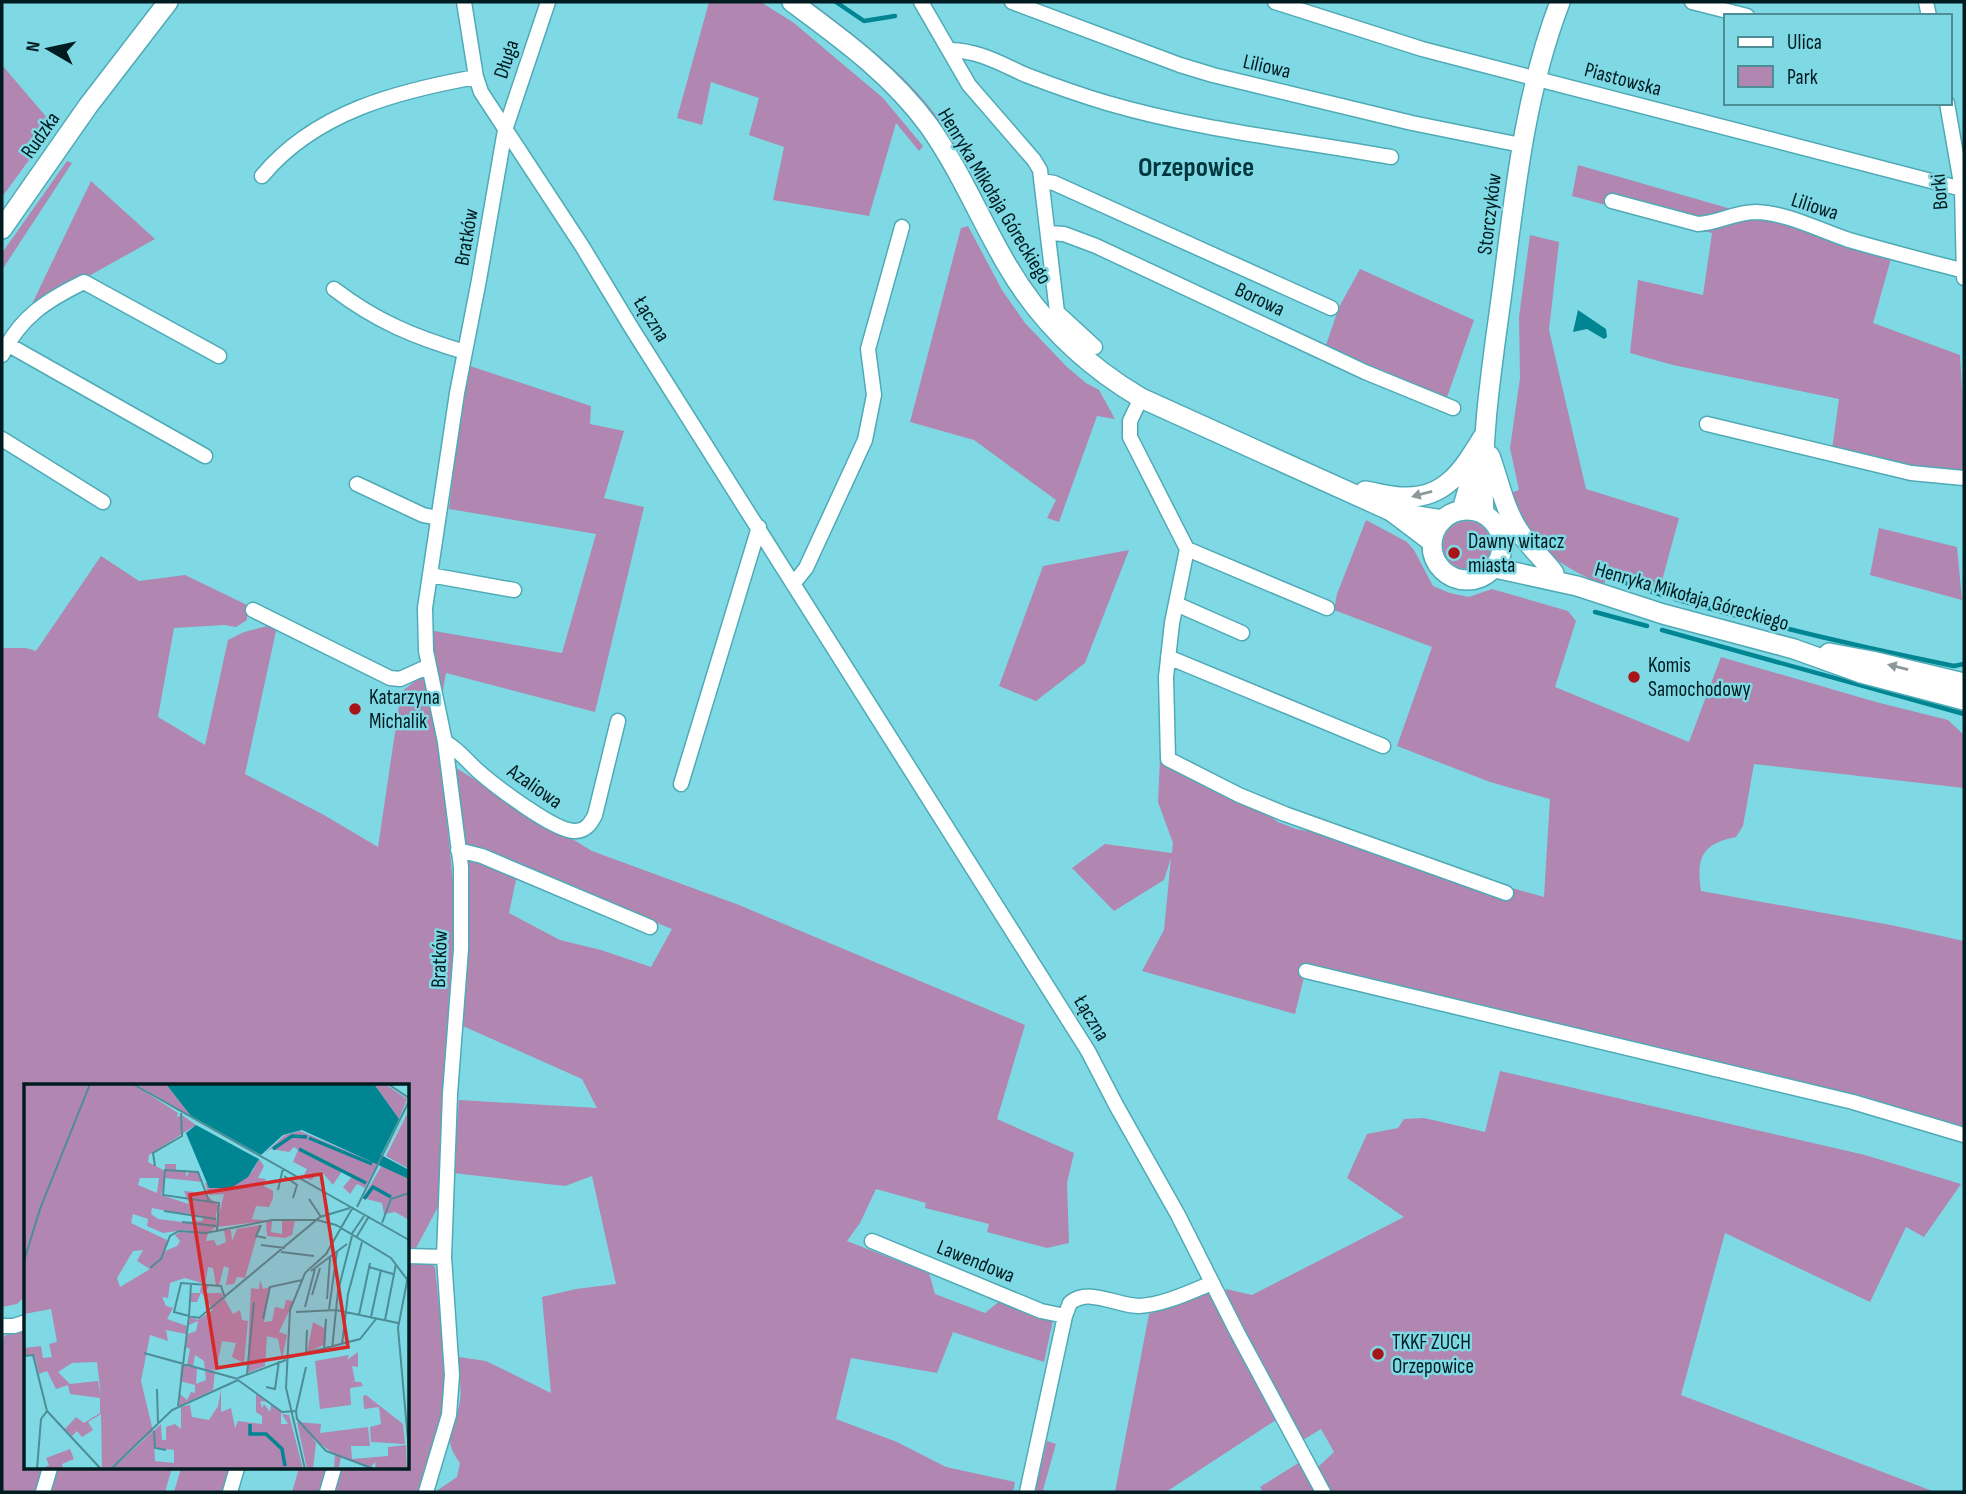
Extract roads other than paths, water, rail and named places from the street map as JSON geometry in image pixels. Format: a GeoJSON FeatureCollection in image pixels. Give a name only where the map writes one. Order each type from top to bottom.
{"type":"FeatureCollection","features":[{"type":"Feature","properties":{"kind":"main road","name":"Rudzka"},"geometry":{"type":"LineString","coordinates":[[2,229],[88,106],[167,2]]}},
{"type":"Feature","properties":{"kind":"main road","name":"Henryka Mikołaja Góreckiego"},"geometry":{"type":"LineString","coordinates":[[792,2],[861,55],[904,95],[947,153],[1007,265],[1032,304],[1076,351],[1104,374],[1141,398],[1391,511],[1432,542]]}},
{"type":"Feature","properties":{"kind":"main road","name":"Storczyków"},"geometry":{"type":"LineString","coordinates":[[1484,514],[1483,437],[1521,145],[1535,78],[1560,2]]}},
{"type":"Feature","properties":{"kind":"main road","name":"Storczyków"},"geometry":{"type":"LineString","coordinates":[[1462,510],[1483,437]]}},
{"type":"Feature","properties":{"kind":"main road"},"geometry":{"type":"LineString","coordinates":[[1333,485],[1402,497],[1427,494],[1461,472],[1483,437]]}},
{"type":"Feature","properties":{"kind":"main road"},"geometry":{"type":"LineString","coordinates":[[1483,437],[1499,489],[1514,523],[1554,573]]}},
{"type":"Feature","properties":{"kind":"main road"},"geometry":{"type":"LineString","coordinates":[[1462,510],[1484,514],[1498,528],[1503,546],[1500,558],[1489,574],[1476,579],[1456,579],[1440,567],[1434,555],[1432,542],[1437,528],[1443,520],[1462,510]]}},
{"type":"Feature","properties":{"kind":"main road","name":"Henryka Mikołaja Góreckiego"},"geometry":{"type":"LineString","coordinates":[[1391,511],[1443,520]]}},
{"type":"Feature","properties":{"kind":"main road","name":"Henryka Mikołaja Góreckiego"},"geometry":{"type":"LineString","coordinates":[[1503,546],[1577,586]]}},
{"type":"Feature","properties":{"kind":"main road","name":"Henryka Mikołaja Góreckiego"},"geometry":{"type":"LineString","coordinates":[[1495,568],[1577,586],[1675,618],[1794,649],[1861,673],[1964,700]]}},
{"type":"Feature","properties":{"kind":"main road","name":"Henryka Mikołaja Góreckiego"},"geometry":{"type":"LineString","coordinates":[[1794,649],[1872,661],[1964,683]]}},
{"type":"Feature","properties":{"kind":"street","name":"Łączna"},"geometry":{"type":"LineString","coordinates":[[464,2],[476,77],[481,92],[582,246],[1088,1051],[1178,1215],[1323,1492]]}},
{"type":"Feature","properties":{"kind":"street","name":"Długa"},"geometry":{"type":"LineString","coordinates":[[505,130],[548,2]]}},
{"type":"Feature","properties":{"kind":"street"},"geometry":{"type":"LineString","coordinates":[[921,2],[977,95],[1034,160],[1043,181],[1058,312],[1095,347]]}},
{"type":"Feature","properties":{"kind":"street","name":"Liliowa"},"geometry":{"type":"LineString","coordinates":[[1012,2],[1191,69],[1521,145]]}},
{"type":"Feature","properties":{"kind":"street","name":"Piastowska"},"geometry":{"type":"LineString","coordinates":[[1275,2],[1422,49],[1962,189]]}},
{"type":"Feature","properties":{"kind":"street"},"geometry":{"type":"LineString","coordinates":[[1692,2],[1739,14]]}},
{"type":"Feature","properties":{"kind":"street"},"geometry":{"type":"LineString","coordinates":[[950,50],[984,55],[1029,76],[1137,111],[1263,136],[1391,157]]}},
{"type":"Feature","properties":{"kind":"street"},"geometry":{"type":"LineString","coordinates":[[262,176],[294,143],[328,122],[391,96],[476,77]]}},
{"type":"Feature","properties":{"kind":"street","name":"Borki"},"geometry":{"type":"LineString","coordinates":[[1947,105],[1962,189],[1964,278]]}},
{"type":"Feature","properties":{"kind":"street","name":"Bratków"},"geometry":{"type":"LineString","coordinates":[[426,1492],[449,1415],[452,1375],[444,1257],[450,1094],[461,949],[461,867],[445,742],[429,666],[424,620],[465,352],[505,130]]}},
{"type":"Feature","properties":{"kind":"street","name":"Borowa"},"geometry":{"type":"LineString","coordinates":[[1043,181],[1054,183],[1331,307]]}},
{"type":"Feature","properties":{"kind":"street","name":"Liliowa"},"geometry":{"type":"LineString","coordinates":[[1612,201],[1698,224],[1709,224],[1747,213],[1771,215],[1849,240],[1964,271]]}},
{"type":"Feature","properties":{"kind":"street"},"geometry":{"type":"LineString","coordinates":[[794,583],[806,569],[865,440],[874,395],[868,349],[901,227]]}},
{"type":"Feature","properties":{"kind":"street","name":"Borowa"},"geometry":{"type":"LineString","coordinates":[[1049,233],[1065,234],[1096,246],[1365,372],[1453,408]]}},
{"type":"Feature","properties":{"kind":"street"},"geometry":{"type":"LineString","coordinates":[[205,456],[4,350],[18,326],[30,315],[84,282],[219,356]]}},
{"type":"Feature","properties":{"kind":"street"},"geometry":{"type":"LineString","coordinates":[[334,289],[383,322],[465,352]]}},
{"type":"Feature","properties":{"kind":"street"},"geometry":{"type":"LineString","coordinates":[[1141,398],[1130,421],[1129,435],[1186,549],[1166,677],[1168,759],[1239,795],[1285,814],[1506,893]]}},
{"type":"Feature","properties":{"kind":"street"},"geometry":{"type":"LineString","coordinates":[[1707,424],[1911,473],[1964,478]]}},
{"type":"Feature","properties":{"kind":"street"},"geometry":{"type":"LineString","coordinates":[[2,439],[103,502]]}},
{"type":"Feature","properties":{"kind":"street"},"geometry":{"type":"LineString","coordinates":[[356,484],[423,515],[438,519]]}},
{"type":"Feature","properties":{"kind":"street"},"geometry":{"type":"LineString","coordinates":[[681,784],[759,527]]}},
{"type":"Feature","properties":{"kind":"street"},"geometry":{"type":"LineString","coordinates":[[1186,549],[1327,608]]}},
{"type":"Feature","properties":{"kind":"street"},"geometry":{"type":"LineString","coordinates":[[430,575],[514,590]]}},
{"type":"Feature","properties":{"kind":"street"},"geometry":{"type":"LineString","coordinates":[[1176,604],[1242,633]]}},
{"type":"Feature","properties":{"kind":"street"},"geometry":{"type":"LineString","coordinates":[[253,610],[390,678],[400,679],[429,666]]}},
{"type":"Feature","properties":{"kind":"street"},"geometry":{"type":"LineString","coordinates":[[1168,657],[1383,746]]}},
{"type":"Feature","properties":{"kind":"street","name":"Azaliowa"},"geometry":{"type":"LineString","coordinates":[[445,742],[454,747],[480,773],[544,819],[565,830],[578,831],[588,826],[595,815],[618,721]]}},
{"type":"Feature","properties":{"kind":"street"},"geometry":{"type":"LineString","coordinates":[[458,850],[482,856],[650,927]]}},
{"type":"Feature","properties":{"kind":"street"},"geometry":{"type":"LineString","coordinates":[[1306,971],[1853,1102],[1964,1135]]}},
{"type":"Feature","properties":{"kind":"street","name":"Lawendowa"},"geometry":{"type":"LineString","coordinates":[[872,1241],[1041,1311],[1065,1316]]}},
{"type":"Feature","properties":{"kind":"street"},"geometry":{"type":"LineString","coordinates":[[410,1256],[444,1257]]}},
{"type":"Feature","properties":{"kind":"street"},"geometry":{"type":"LineString","coordinates":[[1027,1492],[1070,1303],[1080,1297],[1090,1296],[1139,1306],[1212,1283]]}},
{"type":"Feature","properties":{"kind":"street"},"geometry":{"type":"LineString","coordinates":[[2,1326],[24,1323]]}},
{"type":"Feature","properties":{"kind":"street"},"geometry":{"type":"LineString","coordinates":[[43,1492],[49,1470]]}},
{"type":"Feature","properties":{"kind":"street"},"geometry":{"type":"LineString","coordinates":[[230,1492],[236,1470]]}},
{"type":"Feature","properties":{"kind":"street"},"geometry":{"type":"LineString","coordinates":[[327,1492],[333,1470]]}},
{"type":"Feature","properties":{"kind":"water"},"geometry":{"type":"Polygon","coordinates":[[[1578,310],[1606,329],[1607,337],[1604,339],[1587,329],[1573,332],[1578,310]]]}},
{"type":"Feature","properties":{"kind":"waterway"},"geometry":{"type":"LineString","coordinates":[[836,2],[864,21],[895,16]]}},
{"type":"Feature","properties":{"kind":"waterway"},"geometry":{"type":"LineString","coordinates":[[1608,577],[1662,595]]}},
{"type":"Feature","properties":{"kind":"waterway"},"geometry":{"type":"LineString","coordinates":[[1675,599],[1849,643],[1954,666],[1964,664]]}},
{"type":"Feature","properties":{"kind":"waterway"},"geometry":{"type":"LineString","coordinates":[[1595,612],[1647,626]]}},
{"type":"Feature","properties":{"kind":"waterway"},"geometry":{"type":"LineString","coordinates":[[1662,630],[1964,714]]}},
{"type":"Feature","properties":{"kind":"place","name":"Dawny witacz miasta"},"geometry":{"type":"Point","coordinates":[1454,553]}},
{"type":"Feature","properties":{"kind":"place","name":"Komis Samochodowy"},"geometry":{"type":"Point","coordinates":[1634,677]}},
{"type":"Feature","properties":{"kind":"place","name":"Katarzyna Michalik"},"geometry":{"type":"Point","coordinates":[355,709]}},
{"type":"Feature","properties":{"kind":"place","name":"TKKF ZUCH Orzepowice"},"geometry":{"type":"Point","coordinates":[1378,1354]}},
{"type":"Feature","properties":{"kind":"district","name":"Orzepowice"},"geometry":{"type":"Point","coordinates":[1196,166]}}]}
